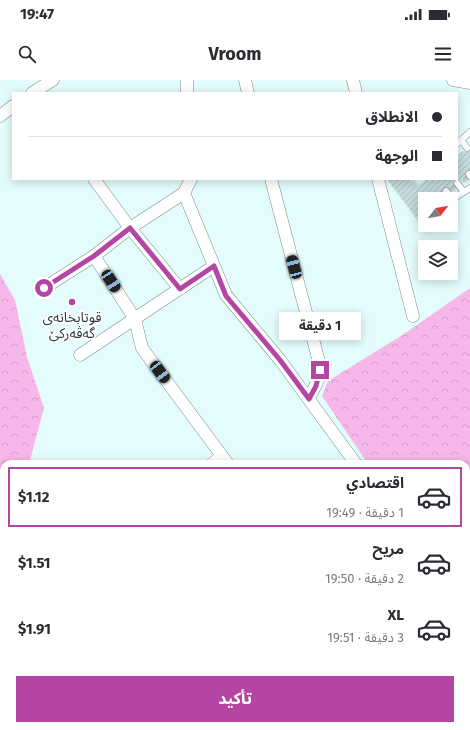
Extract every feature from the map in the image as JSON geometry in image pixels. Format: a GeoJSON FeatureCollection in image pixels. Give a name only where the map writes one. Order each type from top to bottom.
{"type":"FeatureCollection","features":[{"type":"Feature","properties":{"kind":"street"},"geometry":{"type":"LineString","coordinates":[[34,92],[53,80]]}},
{"type":"Feature","properties":{"kind":"street"},"geometry":{"type":"LineString","coordinates":[[187,80],[187,92]]}},
{"type":"Feature","properties":{"kind":"street"},"geometry":{"type":"LineString","coordinates":[[245,80],[248,92]]}},
{"type":"Feature","properties":{"kind":"street"},"geometry":{"type":"LineString","coordinates":[[353,80],[356,92]]}},
{"type":"Feature","properties":{"kind":"street"},"geometry":{"type":"LineString","coordinates":[[453,80],[470,83]]}},
{"type":"Feature","properties":{"kind":"street"},"geometry":{"type":"LineString","coordinates":[[5,115],[12,107]]}},
{"type":"Feature","properties":{"kind":"street"},"geometry":{"type":"LineString","coordinates":[[95,180],[130,228],[180,289]]}},
{"type":"Feature","properties":{"kind":"street"},"geometry":{"type":"LineString","coordinates":[[44,288],[94,256],[130,228],[184,193],[190,180]]}},
{"type":"Feature","properties":{"kind":"street"},"geometry":{"type":"LineString","coordinates":[[271,180],[319,362],[319,378],[309,399]]}},
{"type":"Feature","properties":{"kind":"street"},"geometry":{"type":"LineString","coordinates":[[378,180],[413,316]]}},
{"type":"Feature","properties":{"kind":"street"},"geometry":{"type":"LineString","coordinates":[[184,193],[226,296],[280,360],[353,460]]}},
{"type":"Feature","properties":{"kind":"street"},"geometry":{"type":"LineString","coordinates":[[94,256],[135,319],[142,348],[225,460]]}},
{"type":"Feature","properties":{"kind":"street"},"geometry":{"type":"LineString","coordinates":[[80,355],[214,266]]}},
{"type":"Feature","properties":{"kind":"lane"},"geometry":{"type":"LineString","coordinates":[[467,148],[459,142],[470,132]]}},
{"type":"Feature","properties":{"kind":"lane"},"geometry":{"type":"LineString","coordinates":[[457,183],[464,192]]}},
{"type":"Feature","properties":{"kind":"lane"},"geometry":{"type":"LineString","coordinates":[[446,191],[452,197],[456,197],[470,188]]}},
{"type":"Feature","properties":{"kind":"green space"},"geometry":{"type":"Polygon","coordinates":[[[0,274],[15,300],[27,357],[44,408],[30,460],[0,460],[0,274]]]}},
{"type":"Feature","properties":{"kind":"green space"},"geometry":{"type":"Polygon","coordinates":[[[470,288],[470,460],[365,460],[322,396],[328,381],[404,334],[470,288]]]}},
{"type":"Feature","properties":{"kind":"building"},"geometry":{"type":"Polygon","coordinates":[[[463,151],[470,151],[470,170],[466,171],[465,176],[460,180],[458,179],[458,155],[463,151]]]}},
{"type":"Feature","properties":{"kind":"building"},"geometry":{"type":"Polygon","coordinates":[[[388,180],[410,180],[416,187],[426,180],[454,180],[453,185],[449,188],[443,188],[442,192],[418,192],[418,221],[388,180]]]}},
{"type":"Feature","properties":{"kind":"place","name":"قوتابخانەی گەڤەرکێ"},"geometry":{"type":"Point","coordinates":[72,302]}},
{"type":"Feature","properties":{"kind":"route"},"geometry":{"type":"LineString","coordinates":[[44,288],[94,256],[130,228],[180,289],[214,266],[226,296],[280,360],[309,399],[316,386],[320,370]]}}]}
